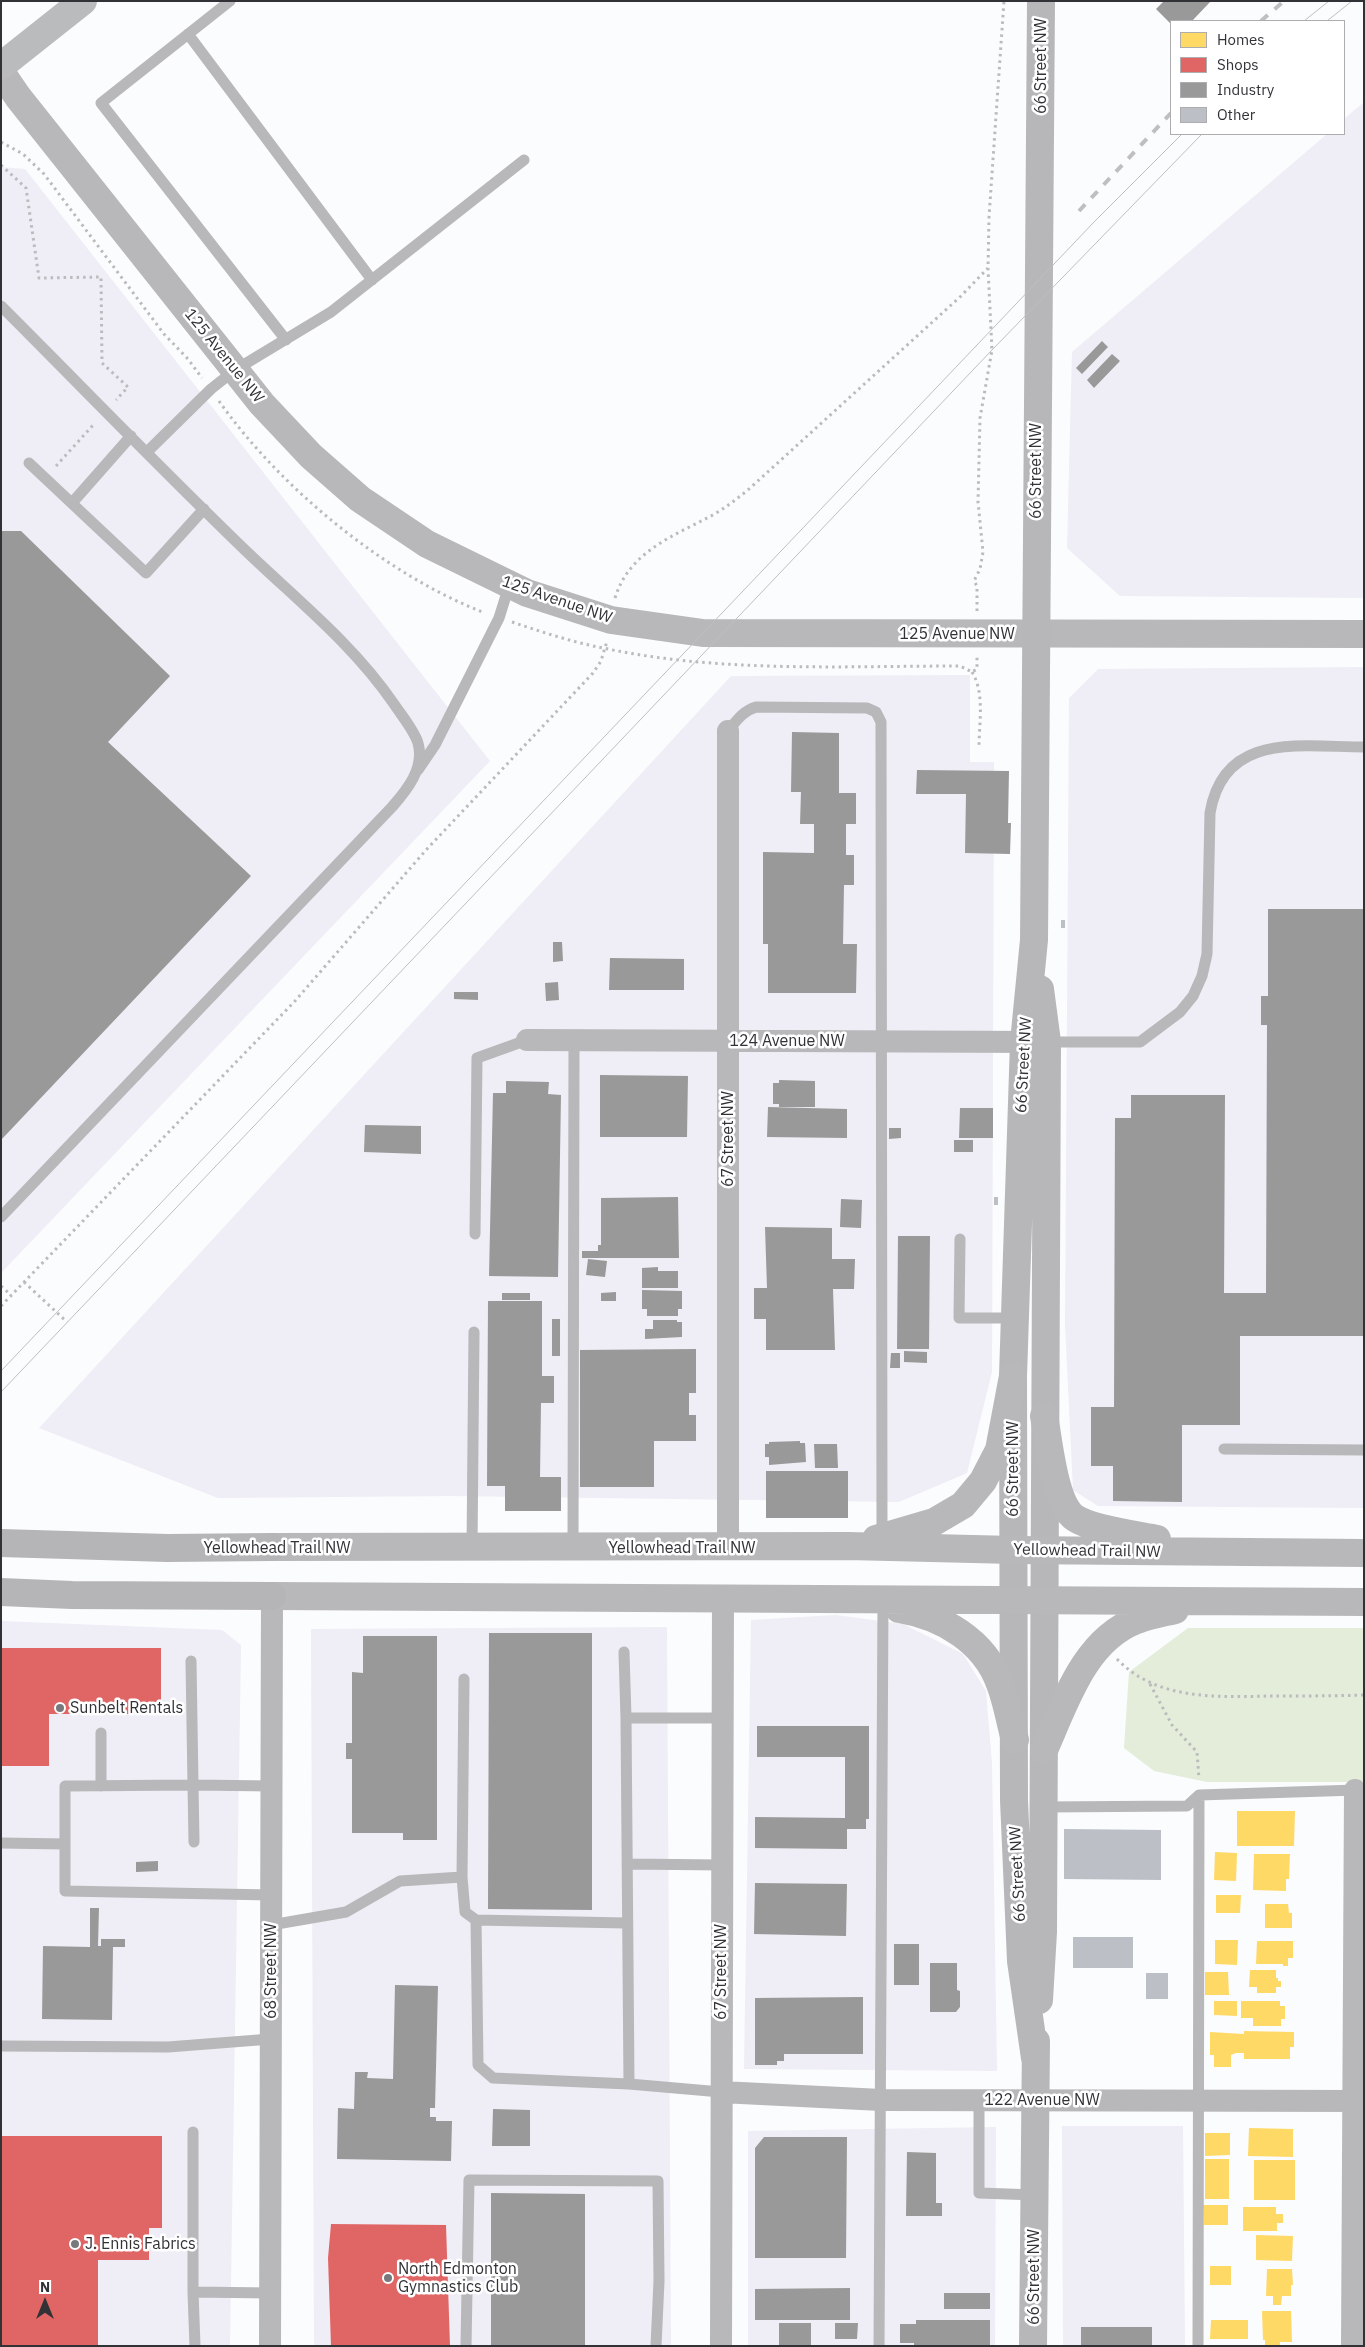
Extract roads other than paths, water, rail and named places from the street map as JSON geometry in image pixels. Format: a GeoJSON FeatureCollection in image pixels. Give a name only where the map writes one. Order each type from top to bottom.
{"type":"FeatureCollection","features":[{"type":"Feature","properties":{"kind":"highway"},"geometry":{"type":"LineString","coordinates":[[882,1542],[934,1522],[963,1505],[983,1481],[999,1450],[1013,1376]]}},
{"type":"Feature","properties":{"kind":"highway"},"geometry":{"type":"LineString","coordinates":[[1044,1416],[1059,1498],[1074,1518],[1107,1530],[1230,1553]]}},
{"type":"Feature","properties":{"kind":"highway","name":"Yellowhead Trail NW"},"geometry":{"type":"LineString","coordinates":[[1,1543],[167,1548],[728,1548],[848,1546],[882,1542],[1014,1550],[1364,1553]]}},
{"type":"Feature","properties":{"kind":"highway"},"geometry":{"type":"LineString","coordinates":[[1,1592],[72,1596],[723,1598],[844,1600],[883,1603],[1014,1599],[1364,1602]]}},
{"type":"Feature","properties":{"kind":"highway"},"geometry":{"type":"LineString","coordinates":[[1044,1750],[1080,1672],[1102,1644],[1119,1630],[1137,1620],[1206,1601]]}},
{"type":"Feature","properties":{"kind":"highway"},"geometry":{"type":"LineString","coordinates":[[883,1603],[930,1616],[952,1628],[981,1651],[991,1665],[1000,1684],[1015,1740]]}},
{"type":"Feature","properties":{"kind":"main road"},"geometry":{"type":"LineString","coordinates":[[1,66],[83,1]]}},
{"type":"Feature","properties":{"kind":"main road","name":"66 Street NW"},"geometry":{"type":"LineString","coordinates":[[1033,2346],[1034,2058],[1044,1932],[1044,1416],[1034,940],[1041,1]]}},
{"type":"Feature","properties":{"kind":"main road","name":"66 Street NW"},"geometry":{"type":"LineString","coordinates":[[1034,2058],[1021,1960],[1014,1800],[1013,1376],[1015,1318],[1035,1042]]}},
{"type":"Feature","properties":{"kind":"street","name":"125 Avenue NW"},"geometry":{"type":"LineString","coordinates":[[1,72],[18,97],[235,370],[311,456],[360,499],[427,544],[509,586],[611,620],[703,633],[1364,634]]}},
{"type":"Feature","properties":{"kind":"street","name":"67 Street NW"},"geometry":{"type":"LineString","coordinates":[[728,730],[728,1548]]}},
{"type":"Feature","properties":{"kind":"street","name":"124 Avenue NW"},"geometry":{"type":"LineString","coordinates":[[526,1040],[1035,1042]]}},
{"type":"Feature","properties":{"kind":"street","name":"68 Street NW"},"geometry":{"type":"LineString","coordinates":[[270,2346],[272,1596]]}},
{"type":"Feature","properties":{"kind":"street","name":"67 Street NW"},"geometry":{"type":"LineString","coordinates":[[721,2346],[720,2092],[723,1598]]}},
{"type":"Feature","properties":{"kind":"street"},"geometry":{"type":"LineString","coordinates":[[1352,2346],[1359,2101],[1359,1790]]}},
{"type":"Feature","properties":{"kind":"street","name":"122 Avenue NW"},"geometry":{"type":"LineString","coordinates":[[720,2092],[880,2100],[1359,2101]]}},
{"type":"Feature","properties":{"kind":"lane"},"geometry":{"type":"LineString","coordinates":[[230,1],[101,103],[286,340]]}},
{"type":"Feature","properties":{"kind":"lane"},"geometry":{"type":"LineString","coordinates":[[188,34],[372,280]]}},
{"type":"Feature","properties":{"kind":"lane"},"geometry":{"type":"LineString","coordinates":[[147,452],[211,389],[235,370],[331,312],[524,160]]}},
{"type":"Feature","properties":{"kind":"lane"},"geometry":{"type":"LineString","coordinates":[[1,306],[244,550],[348,646],[381,685],[406,720],[418,743],[419,762],[414,778]]}},
{"type":"Feature","properties":{"kind":"lane"},"geometry":{"type":"LineString","coordinates":[[72,503],[131,436]]}},
{"type":"Feature","properties":{"kind":"lane"},"geometry":{"type":"LineString","coordinates":[[30,463],[146,572],[204,509]]}},
{"type":"Feature","properties":{"kind":"lane"},"geometry":{"type":"LineString","coordinates":[[1,1217],[392,807],[414,778],[434,745],[498,618],[509,586]]}},
{"type":"Feature","properties":{"kind":"lane"},"geometry":{"type":"LineString","coordinates":[[728,730],[740,716],[756,707],[867,708],[876,712],[880,722],[882,1542]]}},
{"type":"Feature","properties":{"kind":"lane"},"geometry":{"type":"LineString","coordinates":[[1035,1042],[1140,1042],[1180,1012],[1192,996],[1202,976],[1207,954],[1210,813],[1213,795],[1220,779],[1245,756],[1279,747],[1364,747]]}},
{"type":"Feature","properties":{"kind":"lane"},"geometry":{"type":"LineString","coordinates":[[475,1234],[477,1058],[526,1040]]}},
{"type":"Feature","properties":{"kind":"lane"},"geometry":{"type":"LineString","coordinates":[[574,1040],[574,1548]]}},
{"type":"Feature","properties":{"kind":"lane"},"geometry":{"type":"LineString","coordinates":[[960,1239],[959,1318],[1015,1318]]}},
{"type":"Feature","properties":{"kind":"lane"},"geometry":{"type":"LineString","coordinates":[[472,1548],[474,1332]]}},
{"type":"Feature","properties":{"kind":"lane"},"geometry":{"type":"LineString","coordinates":[[1224,1449],[1364,1450]]}},
{"type":"Feature","properties":{"kind":"lane"},"geometry":{"type":"LineString","coordinates":[[879,2346],[883,1603]]}},
{"type":"Feature","properties":{"kind":"lane"},"geometry":{"type":"LineString","coordinates":[[624,1652],[629,2084]]}},
{"type":"Feature","properties":{"kind":"lane"},"geometry":{"type":"LineString","coordinates":[[192,1661],[194,1842]]}},
{"type":"Feature","properties":{"kind":"lane"},"geometry":{"type":"LineString","coordinates":[[464,1679],[462,1877],[465,1912],[476,1920],[626,1923]]}},
{"type":"Feature","properties":{"kind":"lane"},"geometry":{"type":"LineString","coordinates":[[626,1718],[722,1718]]}},
{"type":"Feature","properties":{"kind":"lane"},"geometry":{"type":"LineString","coordinates":[[101,1733],[101,1786]]}},
{"type":"Feature","properties":{"kind":"lane"},"geometry":{"type":"LineString","coordinates":[[271,1895],[66,1891],[65,1786],[272,1786]]}},
{"type":"Feature","properties":{"kind":"lane"},"geometry":{"type":"LineString","coordinates":[[1044,1806],[1187,1806],[1199,1795],[1359,1790]]}},
{"type":"Feature","properties":{"kind":"lane"},"geometry":{"type":"LineString","coordinates":[[1198,2346],[1199,1795]]}},
{"type":"Feature","properties":{"kind":"lane"},"geometry":{"type":"LineString","coordinates":[[1,1843],[65,1844]]}},
{"type":"Feature","properties":{"kind":"lane"},"geometry":{"type":"LineString","coordinates":[[626,1864],[722,1865]]}},
{"type":"Feature","properties":{"kind":"lane"},"geometry":{"type":"LineString","coordinates":[[271,1925],[346,1912],[400,1881],[462,1877]]}},
{"type":"Feature","properties":{"kind":"lane"},"geometry":{"type":"LineString","coordinates":[[476,1920],[478,2065],[493,2078],[629,2084],[720,2092]]}},
{"type":"Feature","properties":{"kind":"lane"},"geometry":{"type":"LineString","coordinates":[[1,2046],[168,2047],[271,2039]]}},
{"type":"Feature","properties":{"kind":"lane"},"geometry":{"type":"LineString","coordinates":[[979,2100],[979,2193],[1034,2195]]}},
{"type":"Feature","properties":{"kind":"lane"},"geometry":{"type":"LineString","coordinates":[[194,2132],[193,2292],[196,2346]]}},
{"type":"Feature","properties":{"kind":"lane"},"geometry":{"type":"LineString","coordinates":[[466,2346],[469,2180],[658,2181],[659,2282],[656,2346]]}},
{"type":"Feature","properties":{"kind":"lane"},"geometry":{"type":"LineString","coordinates":[[193,2292],[270,2293]]}},
{"type":"Feature","properties":{"kind":"tram line"},"geometry":{"type":"LineString","coordinates":[[1305,20],[1329,1]]}},
{"type":"Feature","properties":{"kind":"tram line"},"geometry":{"type":"LineString","coordinates":[[1328,20],[1352,1]]}},
{"type":"Feature","properties":{"kind":"tram line"},"geometry":{"type":"LineString","coordinates":[[1,1371],[1094,222],[1181,135]]}},
{"type":"Feature","properties":{"kind":"tram line"},"geometry":{"type":"LineString","coordinates":[[1,1392],[992,350],[1201,135]]}},
{"type":"Feature","properties":{"kind":"railway"},"geometry":{"type":"LineString","coordinates":[[1262,20],[1284,1]]}},
{"type":"Feature","properties":{"kind":"railway"},"geometry":{"type":"LineString","coordinates":[[1079,211],[1170,114]]}},
{"type":"Feature","properties":{"kind":"place","name":"Sunbelt Rentals"},"geometry":{"type":"Point","coordinates":[60,1708]}},
{"type":"Feature","properties":{"kind":"place","name":"J. Ennis Fabrics"},"geometry":{"type":"Point","coordinates":[75,2244]}},
{"type":"Feature","properties":{"kind":"place","name":"North Edmonton Gymnastics Club"},"geometry":{"type":"Point","coordinates":[388,2278]}}]}
